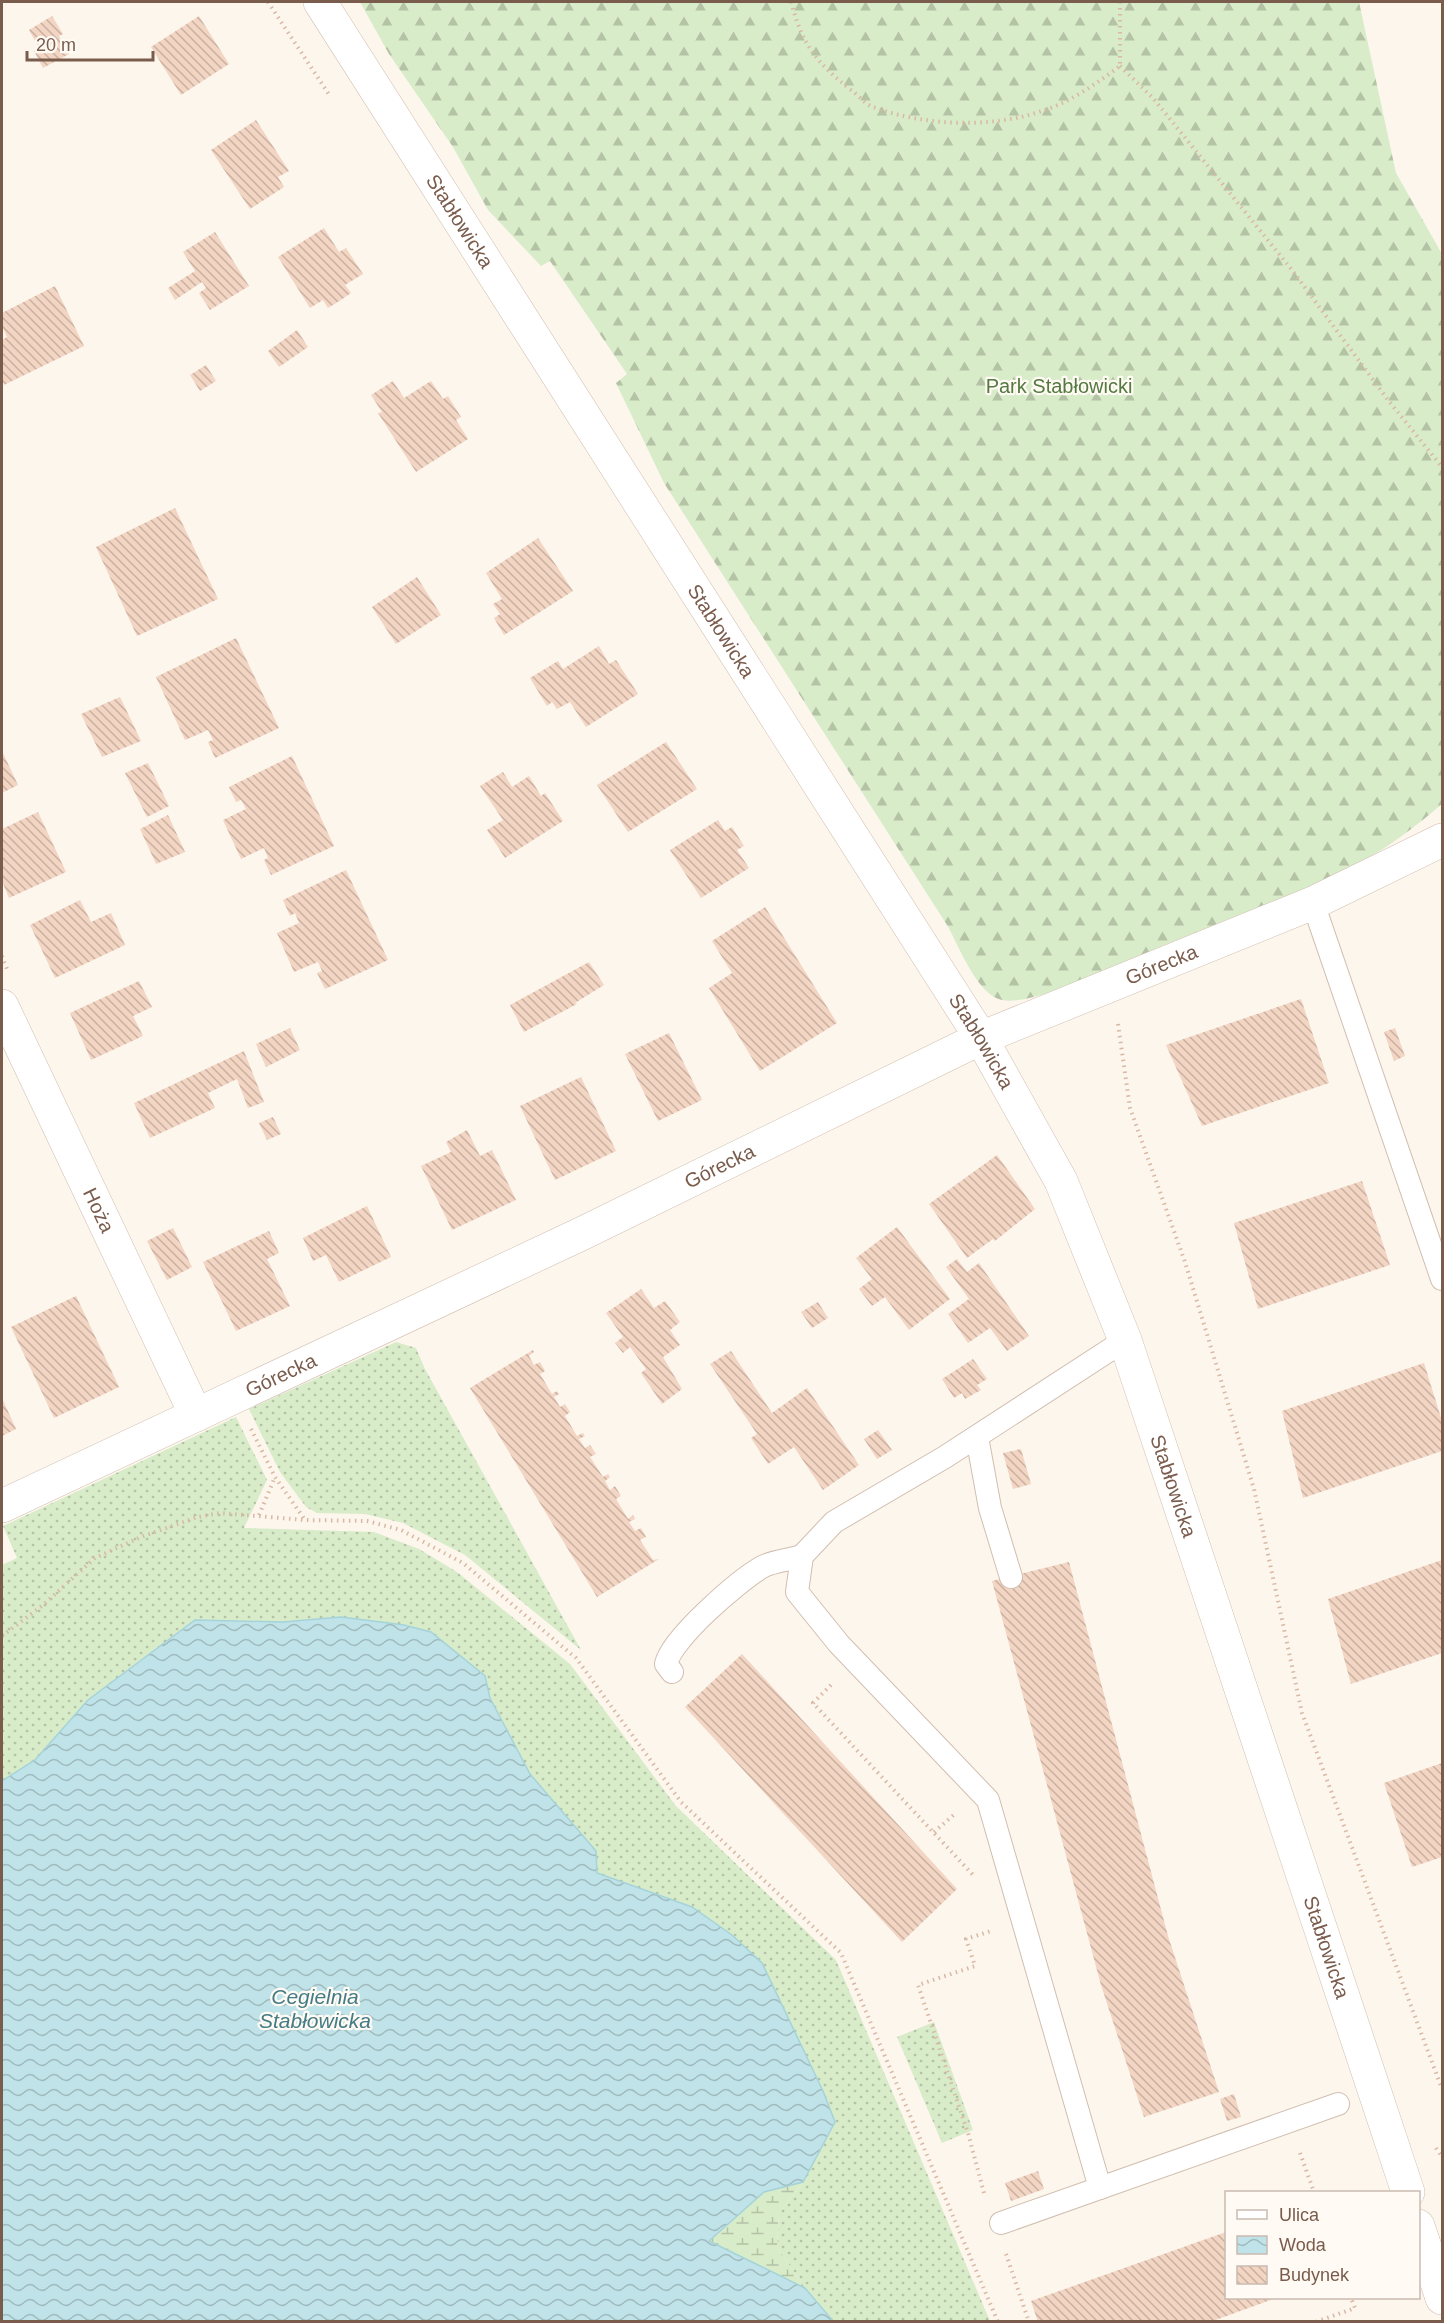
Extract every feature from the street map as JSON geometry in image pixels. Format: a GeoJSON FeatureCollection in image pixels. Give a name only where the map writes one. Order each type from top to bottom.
{"type":"FeatureCollection","features":[{"type":"Feature","properties":{"kind":"street","name":"Stabłowicka"},"geometry":{"type":"LineString","coordinates":[[320,2],[981,1038],[1061,1181],[1125,1340],[1406,2191]]}},
{"type":"Feature","properties":{"kind":"street","name":"Górecka"},"geometry":{"type":"LineString","coordinates":[[2,1506],[581,1234],[981,1038],[1313,903],[1443,840]]}},
{"type":"Feature","properties":{"kind":"street","name":"Hoża"},"geometry":{"type":"LineString","coordinates":[[2,1006],[196,1415]]}},
{"type":"Feature","properties":{"kind":"street"},"geometry":{"type":"LineString","coordinates":[[1420,2229],[1443,2298]]}},
{"type":"Feature","properties":{"kind":"lane"},"geometry":{"type":"LineString","coordinates":[[1313,903],[1443,1279]]}},
{"type":"Feature","properties":{"kind":"lane"},"geometry":{"type":"LineString","coordinates":[[672,1672],[666,1664],[668,1652],[710,1608],[764,1566],[802,1556],[834,1522],[976,1437],[1125,1340]]}},
{"type":"Feature","properties":{"kind":"lane"},"geometry":{"type":"LineString","coordinates":[[976,1437],[990,1508],[1011,1576]]}},
{"type":"Feature","properties":{"kind":"lane"},"geometry":{"type":"LineString","coordinates":[[802,1556],[797,1592],[856,1661],[987,1800],[1100,2188]]}},
{"type":"Feature","properties":{"kind":"lane"},"geometry":{"type":"LineString","coordinates":[[1001,2223],[1338,2104]]}},
{"type":"Feature","properties":{"kind":"path"},"geometry":{"type":"LineString","coordinates":[[791,2],[800,34],[824,68],[871,106],[911,116],[957,123],[1006,121],[1046,110],[1087,90],[1120,66]]}},
{"type":"Feature","properties":{"kind":"path"},"geometry":{"type":"LineString","coordinates":[[1120,2],[1120,66],[1153,98],[1292,270],[1388,400],[1443,467]]}},
{"type":"Feature","properties":{"kind":"path"},"geometry":{"type":"LineString","coordinates":[[1117,1017],[1130,1108],[1185,1262],[1254,1489],[1302,1713],[1412,2014],[1443,2089]]}},
{"type":"Feature","properties":{"kind":"path"},"geometry":{"type":"LineString","coordinates":[[236,1397],[275,1478],[305,1520]]}},
{"type":"Feature","properties":{"kind":"path"},"geometry":{"type":"LineString","coordinates":[[258,1515],[275,1478]]}},
{"type":"Feature","properties":{"kind":"path"},"geometry":{"type":"LineString","coordinates":[[2,1636],[43,1605],[95,1558],[141,1537],[198,1517],[220,1514],[258,1515],[281,1520],[367,1521],[401,1530],[463,1563],[576,1658],[681,1802],[841,1953],[998,2322]]}},
{"type":"Feature","properties":{"kind":"path"},"geometry":{"type":"LineString","coordinates":[[856,1661],[813,1703],[981,1884]]}},
{"type":"Feature","properties":{"kind":"path"},"geometry":{"type":"LineString","coordinates":[[988,2204],[918,1985],[975,1966],[966,1939],[994,1930]]}},
{"type":"Feature","properties":{"kind":"path"},"geometry":{"type":"LineString","coordinates":[[1289,2121],[1313,2191]]}},
{"type":"Feature","properties":{"kind":"path"},"geometry":{"type":"LineString","coordinates":[[1003,2247],[1029,2322]]}},
{"type":"Feature","properties":{"kind":"path"},"geometry":{"type":"LineString","coordinates":[[1317,2322],[1355,2308],[1351,2299]]}},
{"type":"Feature","properties":{"kind":"green space","name":"Park Stabłowicki"},"geometry":{"type":"Polygon","coordinates":[[[360,2],[1359,2],[1396,173],[1442,254],[1442,804],[1380,851],[1334,876],[1286,897],[1059,989],[1017,1000],[1002,1000],[993,996],[977,980],[947,925],[664,483],[616,383],[627,374],[550,261],[541,266],[488,210],[453,147],[389,54],[360,2]]]}},
{"type":"Feature","properties":{"kind":"green space"},"geometry":{"type":"Polygon","coordinates":[[[396,1342],[416,1348],[425,1369],[581,1650],[465,1555],[403,1523],[365,1514],[317,1513],[306,1507],[280,1472],[249,1409],[396,1342]]]}},
{"type":"Feature","properties":{"kind":"green space"},"geometry":{"type":"Polygon","coordinates":[[[236,1417],[267,1480],[244,1528],[374,1532],[419,1549],[457,1572],[570,1664],[676,1806],[836,1960],[990,2321],[833,2321],[805,2288],[777,2247],[779,2213],[803,2182],[597,1873],[596,1851],[530,1774],[489,1698],[485,1676],[431,1632],[404,1625],[341,1617],[283,1622],[88,1700],[35,1761],[2,1781],[2,1565],[17,1558],[3,1526],[236,1417]]]}},
{"type":"Feature","properties":{"kind":"green space"},"geometry":{"type":"Polygon","coordinates":[[[934,2022],[973,2130],[942,2143],[897,2037],[934,2022]]]}},
{"type":"Feature","properties":{"kind":"green space"},"geometry":{"type":"Polygon","coordinates":[[[803,2182],[779,2213],[777,2247],[805,2288],[709,2241],[764,2192],[803,2182]]]}},
{"type":"Feature","properties":{"kind":"water","name":"Cegielnia Stabłowicka"},"geometry":{"type":"Polygon","coordinates":[[[341,1617],[404,1625],[431,1632],[485,1676],[490,1698],[530,1774],[596,1851],[597,1873],[692,1907],[732,1935],[762,1963],[823,2091],[835,2122],[803,2182],[764,2192],[709,2241],[805,2288],[833,2321],[2,2321],[2,1781],[35,1760],[88,1700],[195,1620],[283,1622],[341,1617]]]}},
{"type":"Feature","properties":{"kind":"building"},"geometry":{"type":"Polygon","coordinates":[[[52,16],[63,34],[59,36],[69,54],[43,68],[34,51],[39,48],[29,30],[52,16]]]}},
{"type":"Feature","properties":{"kind":"building"},"geometry":{"type":"Polygon","coordinates":[[[199,16],[229,64],[181,95],[151,47],[199,16]]]}},
{"type":"Feature","properties":{"kind":"building"},"geometry":{"type":"Polygon","coordinates":[[[256,120],[289,171],[278,177],[284,187],[250,209],[211,150],[256,120]]]}},
{"type":"Feature","properties":{"kind":"building"},"geometry":{"type":"Polygon","coordinates":[[[324,228],[339,252],[346,248],[363,274],[345,285],[351,293],[341,300],[328,308],[323,300],[310,308],[278,257],[324,228]]]}},
{"type":"Feature","properties":{"kind":"building"},"geometry":{"type":"Polygon","coordinates":[[[215,232],[249,286],[210,310],[199,293],[206,288],[202,282],[175,300],[168,288],[195,271],[183,252],[215,232]]]}},
{"type":"Feature","properties":{"kind":"building"},"geometry":{"type":"Polygon","coordinates":[[[55,286],[84,346],[4,385],[2,340],[7,337],[2,326],[2,313],[55,286]]]}},
{"type":"Feature","properties":{"kind":"building"},"geometry":{"type":"Polygon","coordinates":[[[297,330],[308,347],[279,367],[268,351],[297,330]]]}},
{"type":"Feature","properties":{"kind":"building"},"geometry":{"type":"Polygon","coordinates":[[[206,365],[216,381],[200,391],[190,375],[206,365]]]}},
{"type":"Feature","properties":{"kind":"building"},"geometry":{"type":"Polygon","coordinates":[[[393,381],[404,398],[431,381],[443,399],[448,396],[461,417],[456,420],[468,439],[416,472],[378,413],[382,412],[371,395],[393,381]]]}},
{"type":"Feature","properties":{"kind":"building"},"geometry":{"type":"Polygon","coordinates":[[[175,508],[218,599],[137,636],[96,547],[175,508]]]}},
{"type":"Feature","properties":{"kind":"building"},"geometry":{"type":"Polygon","coordinates":[[[538,538],[573,591],[504,635],[494,618],[500,614],[493,604],[502,599],[486,573],[538,538]]]}},
{"type":"Feature","properties":{"kind":"building"},"geometry":{"type":"Polygon","coordinates":[[[417,577],[441,615],[396,644],[372,607],[417,577]]]}},
{"type":"Feature","properties":{"kind":"building"},"geometry":{"type":"Polygon","coordinates":[[[236,638],[279,728],[215,758],[208,742],[213,740],[208,730],[185,740],[156,677],[236,638]]]}},
{"type":"Feature","properties":{"kind":"building"},"geometry":{"type":"Polygon","coordinates":[[[599,646],[609,664],[616,660],[638,694],[586,727],[570,702],[557,709],[552,702],[547,706],[530,678],[558,661],[563,669],[599,646]]]}},
{"type":"Feature","properties":{"kind":"building"},"geometry":{"type":"Polygon","coordinates":[[[120,697],[141,741],[102,757],[81,714],[120,697]]]}},
{"type":"Feature","properties":{"kind":"building"},"geometry":{"type":"Polygon","coordinates":[[[666,742],[697,789],[628,832],[597,785],[666,742]]]}},
{"type":"Feature","properties":{"kind":"building"},"geometry":{"type":"Polygon","coordinates":[[[2,751],[18,785],[2,793],[2,751]]]}},
{"type":"Feature","properties":{"kind":"building"},"geometry":{"type":"Polygon","coordinates":[[[292,756],[334,846],[271,875],[264,860],[268,858],[264,848],[241,859],[223,820],[246,809],[241,800],[236,802],[229,787],[292,756]]]}},
{"type":"Feature","properties":{"kind":"building"},"geometry":{"type":"Polygon","coordinates":[[[148,763],[169,806],[147,817],[125,773],[148,763]]]}},
{"type":"Feature","properties":{"kind":"building"},"geometry":{"type":"Polygon","coordinates":[[[503,772],[512,787],[529,776],[541,796],[545,793],[563,821],[505,858],[487,830],[503,820],[480,786],[503,772]]]}},
{"type":"Feature","properties":{"kind":"building"},"geometry":{"type":"Polygon","coordinates":[[[38,812],[66,872],[9,898],[2,881],[2,829],[38,812]]]}},
{"type":"Feature","properties":{"kind":"building"},"geometry":{"type":"Polygon","coordinates":[[[168,815],[185,852],[156,864],[140,829],[168,815]]]}},
{"type":"Feature","properties":{"kind":"building"},"geometry":{"type":"Polygon","coordinates":[[[718,820],[725,831],[732,827],[744,846],[737,850],[749,868],[701,898],[670,850],[718,820]]]}},
{"type":"Feature","properties":{"kind":"building"},"geometry":{"type":"Polygon","coordinates":[[[346,870],[388,960],[325,989],[317,973],[322,971],[318,962],[294,972],[277,933],[299,923],[295,913],[290,916],[283,900],[346,870]]]}},
{"type":"Feature","properties":{"kind":"building"},"geometry":{"type":"Polygon","coordinates":[[[80,900],[91,922],[111,913],[125,945],[55,978],[30,925],[80,900]]]}},
{"type":"Feature","properties":{"kind":"building"},"geometry":{"type":"Polygon","coordinates":[[[765,907],[837,1023],[760,1071],[709,988],[732,973],[712,941],[765,907]]]}},
{"type":"Feature","properties":{"kind":"building"},"geometry":{"type":"Polygon","coordinates":[[[589,962],[604,985],[575,1003],[577,1004],[524,1032],[510,1005],[589,962]]]}},
{"type":"Feature","properties":{"kind":"building"},"geometry":{"type":"Polygon","coordinates":[[[139,981],[152,1007],[133,1016],[143,1036],[91,1060],[70,1013],[139,981]]]}},
{"type":"Feature","properties":{"kind":"building"},"geometry":{"type":"Polygon","coordinates":[[[1301,999],[1329,1083],[1202,1126],[1166,1045],[1301,999]]]}},
{"type":"Feature","properties":{"kind":"building"},"geometry":{"type":"Polygon","coordinates":[[[290,1028],[300,1050],[266,1067],[256,1044],[290,1028]]]}},
{"type":"Feature","properties":{"kind":"building"},"geometry":{"type":"Polygon","coordinates":[[[1395,1028],[1405,1056],[1394,1061],[1384,1032],[1395,1028]]]}},
{"type":"Feature","properties":{"kind":"building"},"geometry":{"type":"Polygon","coordinates":[[[669,1033],[702,1100],[658,1121],[625,1054],[669,1033]]]}},
{"type":"Feature","properties":{"kind":"building"},"geometry":{"type":"Polygon","coordinates":[[[244,1051],[264,1102],[248,1108],[237,1079],[208,1093],[215,1108],[150,1138],[134,1103],[244,1051]]]}},
{"type":"Feature","properties":{"kind":"building"},"geometry":{"type":"Polygon","coordinates":[[[581,1077],[616,1151],[555,1180],[520,1106],[581,1077]]]}},
{"type":"Feature","properties":{"kind":"building"},"geometry":{"type":"Polygon","coordinates":[[[273,1117],[281,1134],[267,1140],[259,1123],[273,1117]]]}},
{"type":"Feature","properties":{"kind":"building"},"geometry":{"type":"Polygon","coordinates":[[[467,1130],[480,1156],[492,1150],[516,1200],[452,1230],[421,1166],[451,1152],[446,1142],[467,1130]]]}},
{"type":"Feature","properties":{"kind":"building"},"geometry":{"type":"Polygon","coordinates":[[[997,1155],[1035,1209],[995,1241],[993,1239],[967,1258],[929,1204],[997,1155]]]}},
{"type":"Feature","properties":{"kind":"building"},"geometry":{"type":"Polygon","coordinates":[[[1362,1181],[1390,1265],[1258,1309],[1234,1223],[1362,1181]]]}},
{"type":"Feature","properties":{"kind":"building"},"geometry":{"type":"Polygon","coordinates":[[[367,1206],[391,1257],[339,1282],[326,1255],[313,1261],[303,1238],[367,1206]]]}},
{"type":"Feature","properties":{"kind":"building"},"geometry":{"type":"Polygon","coordinates":[[[897,1227],[950,1299],[909,1330],[885,1297],[872,1306],[859,1289],[872,1279],[856,1258],[897,1227]]]}},
{"type":"Feature","properties":{"kind":"building"},"geometry":{"type":"Polygon","coordinates":[[[173,1228],[192,1267],[167,1280],[147,1241],[173,1228]]]}},
{"type":"Feature","properties":{"kind":"building"},"geometry":{"type":"Polygon","coordinates":[[[269,1231],[279,1253],[267,1259],[290,1306],[236,1331],[203,1262],[269,1231]]]}},
{"type":"Feature","properties":{"kind":"building"},"geometry":{"type":"Polygon","coordinates":[[[957,1259],[967,1272],[979,1263],[1029,1336],[1007,1351],[990,1328],[968,1343],[948,1314],[969,1299],[946,1267],[957,1259]]]}},
{"type":"Feature","properties":{"kind":"building"},"geometry":{"type":"Polygon","coordinates":[[[641,1289],[654,1308],[665,1301],[680,1322],[670,1330],[680,1345],[663,1357],[682,1389],[662,1404],[641,1373],[646,1369],[630,1347],[623,1353],[615,1343],[623,1337],[606,1313],[641,1289]]]}},
{"type":"Feature","properties":{"kind":"building"},"geometry":{"type":"Polygon","coordinates":[[[76,1296],[119,1387],[54,1418],[11,1327],[76,1296]]]}},
{"type":"Feature","properties":{"kind":"building"},"geometry":{"type":"Polygon","coordinates":[[[818,1302],[828,1318],[812,1328],[801,1312],[818,1302]]]}},
{"type":"Feature","properties":{"kind":"building"},"geometry":{"type":"Polygon","coordinates":[[[533,1350],[534,1352],[529,1356],[534,1365],[540,1362],[545,1371],[540,1374],[552,1394],[557,1391],[559,1394],[554,1397],[560,1407],[565,1404],[570,1412],[565,1416],[577,1436],[583,1433],[585,1436],[579,1439],[585,1448],[590,1445],[596,1454],[590,1457],[603,1477],[608,1474],[610,1477],[605,1481],[610,1490],[615,1486],[621,1496],[616,1499],[628,1519],[633,1515],[635,1519],[629,1522],[635,1531],[641,1528],[646,1537],[640,1540],[653,1560],[659,1559],[597,1597],[470,1388],[533,1350]]]}},
{"type":"Feature","properties":{"kind":"building"},"geometry":{"type":"Polygon","coordinates":[[[731,1351],[772,1413],[807,1388],[859,1465],[823,1490],[794,1447],[768,1464],[751,1438],[757,1434],[710,1364],[731,1351]]]}},
{"type":"Feature","properties":{"kind":"building"},"geometry":{"type":"Polygon","coordinates":[[[973,1359],[987,1379],[977,1385],[981,1390],[965,1399],[962,1393],[954,1398],[942,1379],[973,1359]]]}},
{"type":"Feature","properties":{"kind":"building"},"geometry":{"type":"Polygon","coordinates":[[[1424,1363],[1442,1421],[1442,1451],[1303,1498],[1282,1411],[1424,1363]]]}},
{"type":"Feature","properties":{"kind":"building"},"geometry":{"type":"Polygon","coordinates":[[[2,1398],[16,1429],[2,1436],[2,1398]]]}},
{"type":"Feature","properties":{"kind":"building"},"geometry":{"type":"Polygon","coordinates":[[[878,1430],[892,1450],[877,1459],[864,1439],[878,1430]]]}},
{"type":"Feature","properties":{"kind":"building"},"geometry":{"type":"Polygon","coordinates":[[[1021,1449],[1031,1484],[1013,1489],[1003,1453],[1021,1449]]]}},
{"type":"Feature","properties":{"kind":"building"},"geometry":{"type":"Polygon","coordinates":[[[1442,1560],[1442,1653],[1351,1684],[1328,1599],[1442,1560]]]}},
{"type":"Feature","properties":{"kind":"building"},"geometry":{"type":"Polygon","coordinates":[[[1069,1562],[1168,1936],[1219,2092],[1144,2117],[1101,1985],[992,1581],[1069,1562]]]}},
{"type":"Feature","properties":{"kind":"building"},"geometry":{"type":"Polygon","coordinates":[[[742,1654],[957,1889],[902,1942],[685,1707],[742,1654]]]}},
{"type":"Feature","properties":{"kind":"building"},"geometry":{"type":"Polygon","coordinates":[[[1442,1763],[1442,1857],[1412,1867],[1384,1783],[1442,1763]]]}},
{"type":"Feature","properties":{"kind":"building"},"geometry":{"type":"Polygon","coordinates":[[[1234,2094],[1241,2117],[1227,2121],[1220,2099],[1234,2094]]]}},
{"type":"Feature","properties":{"kind":"building"},"geometry":{"type":"Polygon","coordinates":[[[1038,2171],[1044,2189],[1011,2201],[1005,2183],[1038,2171]]]}},
{"type":"Feature","properties":{"kind":"building"},"geometry":{"type":"Polygon","coordinates":[[[1225,2232],[1225,2299],[1273,2299],[1210,2322],[1038,2322],[1031,2301],[1225,2232]]]}}]}
